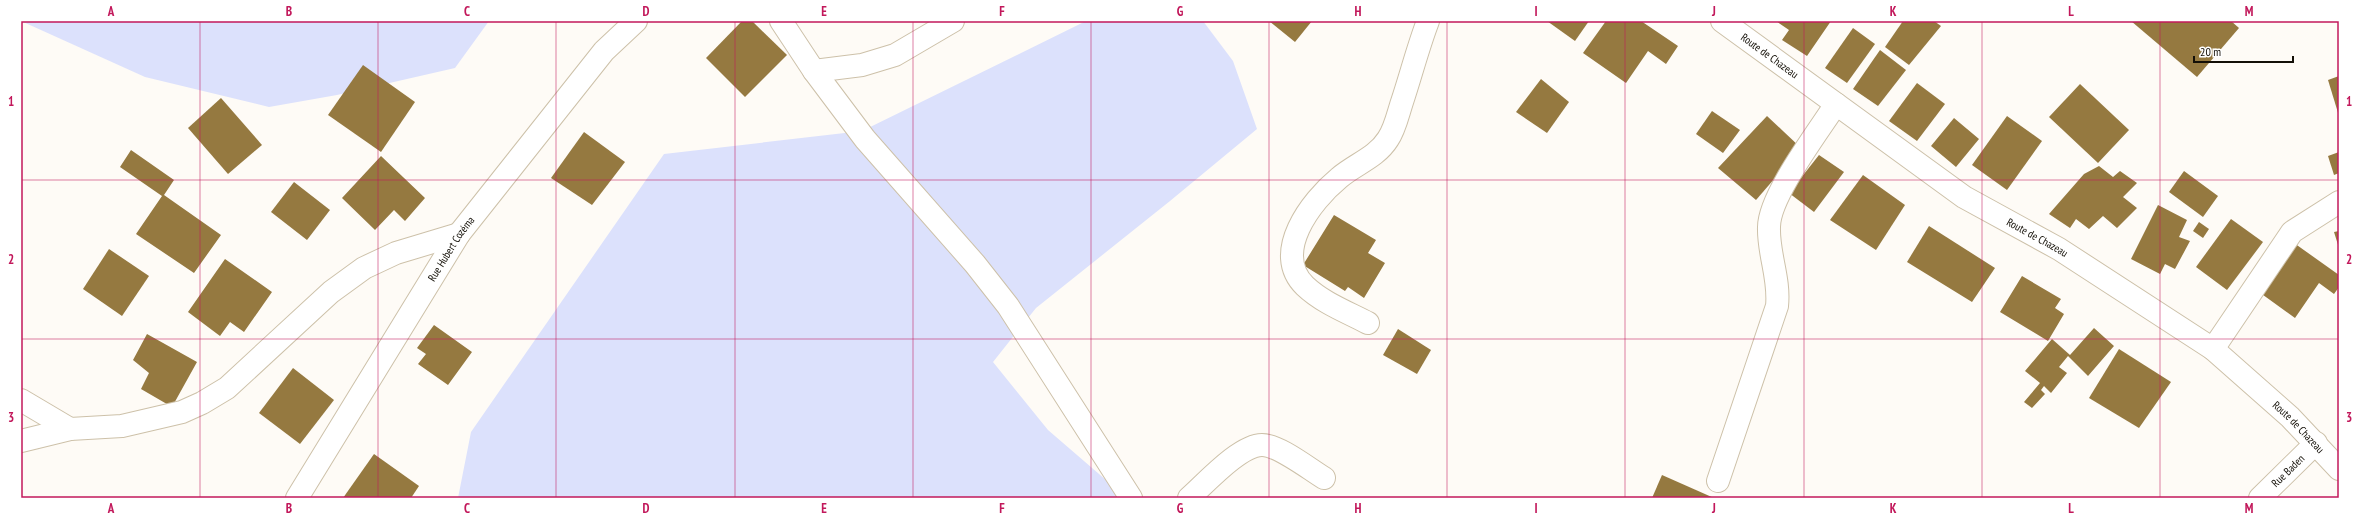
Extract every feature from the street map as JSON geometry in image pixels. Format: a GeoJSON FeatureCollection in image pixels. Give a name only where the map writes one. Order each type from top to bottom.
{"type":"FeatureCollection","features":[{"type":"Feature","properties":{"kind":"street","name":"Rue Hubert Cozéma"},"geometry":{"type":"LineString","coordinates":[[297,498],[459,234],[604,51],[636,21]]}},
{"type":"Feature","properties":{"kind":"street"},"geometry":{"type":"LineString","coordinates":[[781,21],[814,71],[865,139],[975,264],[1008,306],[1131,498]]}},
{"type":"Feature","properties":{"kind":"street"},"geometry":{"type":"LineString","coordinates":[[814,71],[862,65],[896,55],[953,21]]}},
{"type":"Feature","properties":{"kind":"street"},"geometry":{"type":"LineString","coordinates":[[1368,323],[1323,301],[1304,286],[1293,268],[1292,252],[1298,229],[1322,194],[1339,177],[1372,157],[1388,138],[1428,21]]}},
{"type":"Feature","properties":{"kind":"street","name":"Route de Chazeau"},"geometry":{"type":"LineString","coordinates":[[1722,21],[1964,197],[2059,249],[2213,349],[2290,417],[2339,469]]}},
{"type":"Feature","properties":{"kind":"street"},"geometry":{"type":"LineString","coordinates":[[1718,481],[1777,306],[1779,291],[1768,229],[1769,216],[1778,195],[1836,104]]}},
{"type":"Feature","properties":{"kind":"street"},"geometry":{"type":"LineString","coordinates":[[2213,349],[2292,232],[2339,202]]}},
{"type":"Feature","properties":{"kind":"street"},"geometry":{"type":"LineString","coordinates":[[21,441],[70,429],[122,426],[182,412],[202,403],[227,388],[331,292],[364,268],[396,253],[459,234]]}},
{"type":"Feature","properties":{"kind":"street"},"geometry":{"type":"LineString","coordinates":[[21,400],[70,429]]}},
{"type":"Feature","properties":{"kind":"street","name":"Rue Baden"},"geometry":{"type":"LineString","coordinates":[[2260,498],[2316,443]]}},
{"type":"Feature","properties":{"kind":"street"},"geometry":{"type":"LineString","coordinates":[[1189,498],[1244,450],[1262,445],[1276,449],[1324,478]]}},
{"type":"Feature","properties":{"kind":"shaded area"},"geometry":{"type":"Polygon","coordinates":[[[21,21],[489,21],[455,68],[337,95],[269,107],[145,77],[21,21]]]}},
{"type":"Feature","properties":{"kind":"shaded area"},"geometry":{"type":"Polygon","coordinates":[[[1086,21],[1203,21],[1233,61],[1257,129],[1036,308],[993,362],[1048,430],[1106,480],[1119,498],[458,498],[471,432],[664,154],[862,131],[1086,21]]]}},
{"type":"Feature","properties":{"kind":"building"},"geometry":{"type":"Polygon","coordinates":[[[742,21],[752,21],[787,55],[745,97],[706,58],[742,21]]]}},
{"type":"Feature","properties":{"kind":"building"},"geometry":{"type":"Polygon","coordinates":[[[1269,21],[1312,21],[1295,42],[1269,21]]]}},
{"type":"Feature","properties":{"kind":"building"},"geometry":{"type":"Polygon","coordinates":[[[1547,21],[1589,21],[1575,41],[1547,21]]]}},
{"type":"Feature","properties":{"kind":"building"},"geometry":{"type":"Polygon","coordinates":[[[1606,21],[1641,21],[1678,46],[1666,64],[1648,51],[1626,83],[1583,53],[1606,21]]]}},
{"type":"Feature","properties":{"kind":"building"},"geometry":{"type":"Polygon","coordinates":[[[1776,21],[1831,21],[1807,56],[1782,40],[1789,30],[1776,21]]]}},
{"type":"Feature","properties":{"kind":"building"},"geometry":{"type":"Polygon","coordinates":[[[1903,21],[1934,21],[1941,26],[1909,65],[1885,47],[1903,21]]]}},
{"type":"Feature","properties":{"kind":"building"},"geometry":{"type":"Polygon","coordinates":[[[2131,21],[2231,21],[2239,28],[2197,77],[2131,21]]]}},
{"type":"Feature","properties":{"kind":"building"},"geometry":{"type":"Polygon","coordinates":[[[1853,28],[1875,44],[1847,83],[1825,68],[1853,28]]]}},
{"type":"Feature","properties":{"kind":"building"},"geometry":{"type":"Polygon","coordinates":[[[1880,50],[1906,70],[1878,106],[1853,89],[1880,50]]]}},
{"type":"Feature","properties":{"kind":"building"},"geometry":{"type":"Polygon","coordinates":[[[363,65],[415,102],[381,152],[328,115],[363,65]]]}},
{"type":"Feature","properties":{"kind":"building"},"geometry":{"type":"Polygon","coordinates":[[[2339,76],[2339,116],[2328,80],[2339,76]]]}},
{"type":"Feature","properties":{"kind":"building"},"geometry":{"type":"Polygon","coordinates":[[[1541,79],[1569,102],[1547,133],[1516,112],[1541,79]]]}},
{"type":"Feature","properties":{"kind":"building"},"geometry":{"type":"Polygon","coordinates":[[[1917,83],[1945,104],[1917,141],[1889,121],[1917,83]]]}},
{"type":"Feature","properties":{"kind":"building"},"geometry":{"type":"Polygon","coordinates":[[[2080,84],[2129,130],[2098,163],[2049,117],[2080,84]]]}},
{"type":"Feature","properties":{"kind":"building"},"geometry":{"type":"Polygon","coordinates":[[[221,98],[262,145],[228,174],[188,128],[221,98]]]}},
{"type":"Feature","properties":{"kind":"building"},"geometry":{"type":"Polygon","coordinates":[[[1712,111],[1740,130],[1723,153],[1696,134],[1712,111]]]}},
{"type":"Feature","properties":{"kind":"building"},"geometry":{"type":"Polygon","coordinates":[[[1767,116],[1801,148],[1756,200],[1718,168],[1767,116]]]}},
{"type":"Feature","properties":{"kind":"building"},"geometry":{"type":"Polygon","coordinates":[[[2007,116],[2042,141],[2007,190],[1972,165],[2007,116]]]}},
{"type":"Feature","properties":{"kind":"building"},"geometry":{"type":"Polygon","coordinates":[[[1954,118],[1979,139],[1956,167],[1931,146],[1954,118]]]}},
{"type":"Feature","properties":{"kind":"building"},"geometry":{"type":"Polygon","coordinates":[[[584,132],[625,162],[592,205],[551,178],[584,132]]]}},
{"type":"Feature","properties":{"kind":"building"},"geometry":{"type":"Polygon","coordinates":[[[131,150],[174,180],[164,195],[221,235],[194,273],[136,234],[162,196],[120,167],[131,150]]]}},
{"type":"Feature","properties":{"kind":"building"},"geometry":{"type":"Polygon","coordinates":[[[2339,152],[2339,173],[2334,175],[2328,156],[2339,152]]]}},
{"type":"Feature","properties":{"kind":"building"},"geometry":{"type":"Polygon","coordinates":[[[1819,155],[1844,172],[1814,212],[1789,193],[1819,155]]]}},
{"type":"Feature","properties":{"kind":"building"},"geometry":{"type":"Polygon","coordinates":[[[381,156],[425,198],[405,221],[394,210],[375,230],[342,198],[381,156]]]}},
{"type":"Feature","properties":{"kind":"building"},"geometry":{"type":"Polygon","coordinates":[[[2099,166],[2113,177],[2120,171],[2137,183],[2123,197],[2137,208],[2117,228],[2103,216],[2089,229],[2076,219],[2070,228],[2049,214],[2084,174],[2099,166]]]}},
{"type":"Feature","properties":{"kind":"building"},"geometry":{"type":"Polygon","coordinates":[[[2184,171],[2218,196],[2203,217],[2169,192],[2184,171]]]}},
{"type":"Feature","properties":{"kind":"building"},"geometry":{"type":"Polygon","coordinates":[[[1863,175],[1905,205],[1876,250],[1830,220],[1863,175]]]}},
{"type":"Feature","properties":{"kind":"building"},"geometry":{"type":"Polygon","coordinates":[[[294,182],[330,210],[307,240],[271,212],[294,182]]]}},
{"type":"Feature","properties":{"kind":"building"},"geometry":{"type":"Polygon","coordinates":[[[2158,205],[2187,220],[2179,237],[2190,241],[2175,269],[2165,264],[2160,274],[2131,259],[2158,205]]]}},
{"type":"Feature","properties":{"kind":"building"},"geometry":{"type":"Polygon","coordinates":[[[1334,215],[1376,240],[1368,253],[1385,263],[1364,298],[1348,287],[1345,291],[1303,265],[1334,215]]]}},
{"type":"Feature","properties":{"kind":"building"},"geometry":{"type":"Polygon","coordinates":[[[2231,219],[2263,242],[2227,290],[2196,267],[2231,219]]]}},
{"type":"Feature","properties":{"kind":"building"},"geometry":{"type":"Polygon","coordinates":[[[2199,222],[2209,229],[2203,238],[2193,231],[2199,222]]]}},
{"type":"Feature","properties":{"kind":"building"},"geometry":{"type":"Polygon","coordinates":[[[1929,226],[1995,268],[1972,302],[1907,262],[1929,226]]]}},
{"type":"Feature","properties":{"kind":"building"},"geometry":{"type":"Polygon","coordinates":[[[2339,231],[2339,248],[2334,232],[2339,231]]]}},
{"type":"Feature","properties":{"kind":"building"},"geometry":{"type":"Polygon","coordinates":[[[2294,243],[2339,275],[2339,287],[2334,294],[2319,283],[2295,318],[2259,292],[2294,243]]]}},
{"type":"Feature","properties":{"kind":"building"},"geometry":{"type":"Polygon","coordinates":[[[109,249],[149,276],[122,316],[83,289],[109,249]]]}},
{"type":"Feature","properties":{"kind":"building"},"geometry":{"type":"Polygon","coordinates":[[[225,259],[272,292],[244,332],[230,322],[220,336],[188,312],[225,259]]]}},
{"type":"Feature","properties":{"kind":"building"},"geometry":{"type":"Polygon","coordinates":[[[2022,276],[2061,299],[2055,308],[2064,314],[2048,341],[2000,312],[2022,276]]]}},
{"type":"Feature","properties":{"kind":"building"},"geometry":{"type":"Polygon","coordinates":[[[434,325],[472,352],[448,385],[418,364],[426,354],[417,348],[434,325]]]}},
{"type":"Feature","properties":{"kind":"building"},"geometry":{"type":"Polygon","coordinates":[[[2094,328],[2114,346],[2088,376],[2068,356],[2059,367],[2067,373],[2051,393],[2044,386],[2041,390],[2045,394],[2032,408],[2024,402],[2040,383],[2025,371],[2052,339],[2070,355],[2094,328]]]}},
{"type":"Feature","properties":{"kind":"building"},"geometry":{"type":"Polygon","coordinates":[[[1398,329],[1431,350],[1417,374],[1383,355],[1398,329]]]}},
{"type":"Feature","properties":{"kind":"building"},"geometry":{"type":"Polygon","coordinates":[[[147,334],[197,362],[172,407],[141,389],[149,373],[133,360],[147,334]]]}},
{"type":"Feature","properties":{"kind":"building"},"geometry":{"type":"Polygon","coordinates":[[[2119,349],[2171,382],[2139,428],[2089,398],[2119,349]]]}},
{"type":"Feature","properties":{"kind":"building"},"geometry":{"type":"Polygon","coordinates":[[[293,368],[334,400],[300,444],[259,413],[293,368]]]}},
{"type":"Feature","properties":{"kind":"building"},"geometry":{"type":"Polygon","coordinates":[[[374,454],[419,486],[411,498],[343,498],[374,454]]]}},
{"type":"Feature","properties":{"kind":"building"},"geometry":{"type":"Polygon","coordinates":[[[1662,475],[1714,498],[1652,498],[1662,475]]]}}]}
